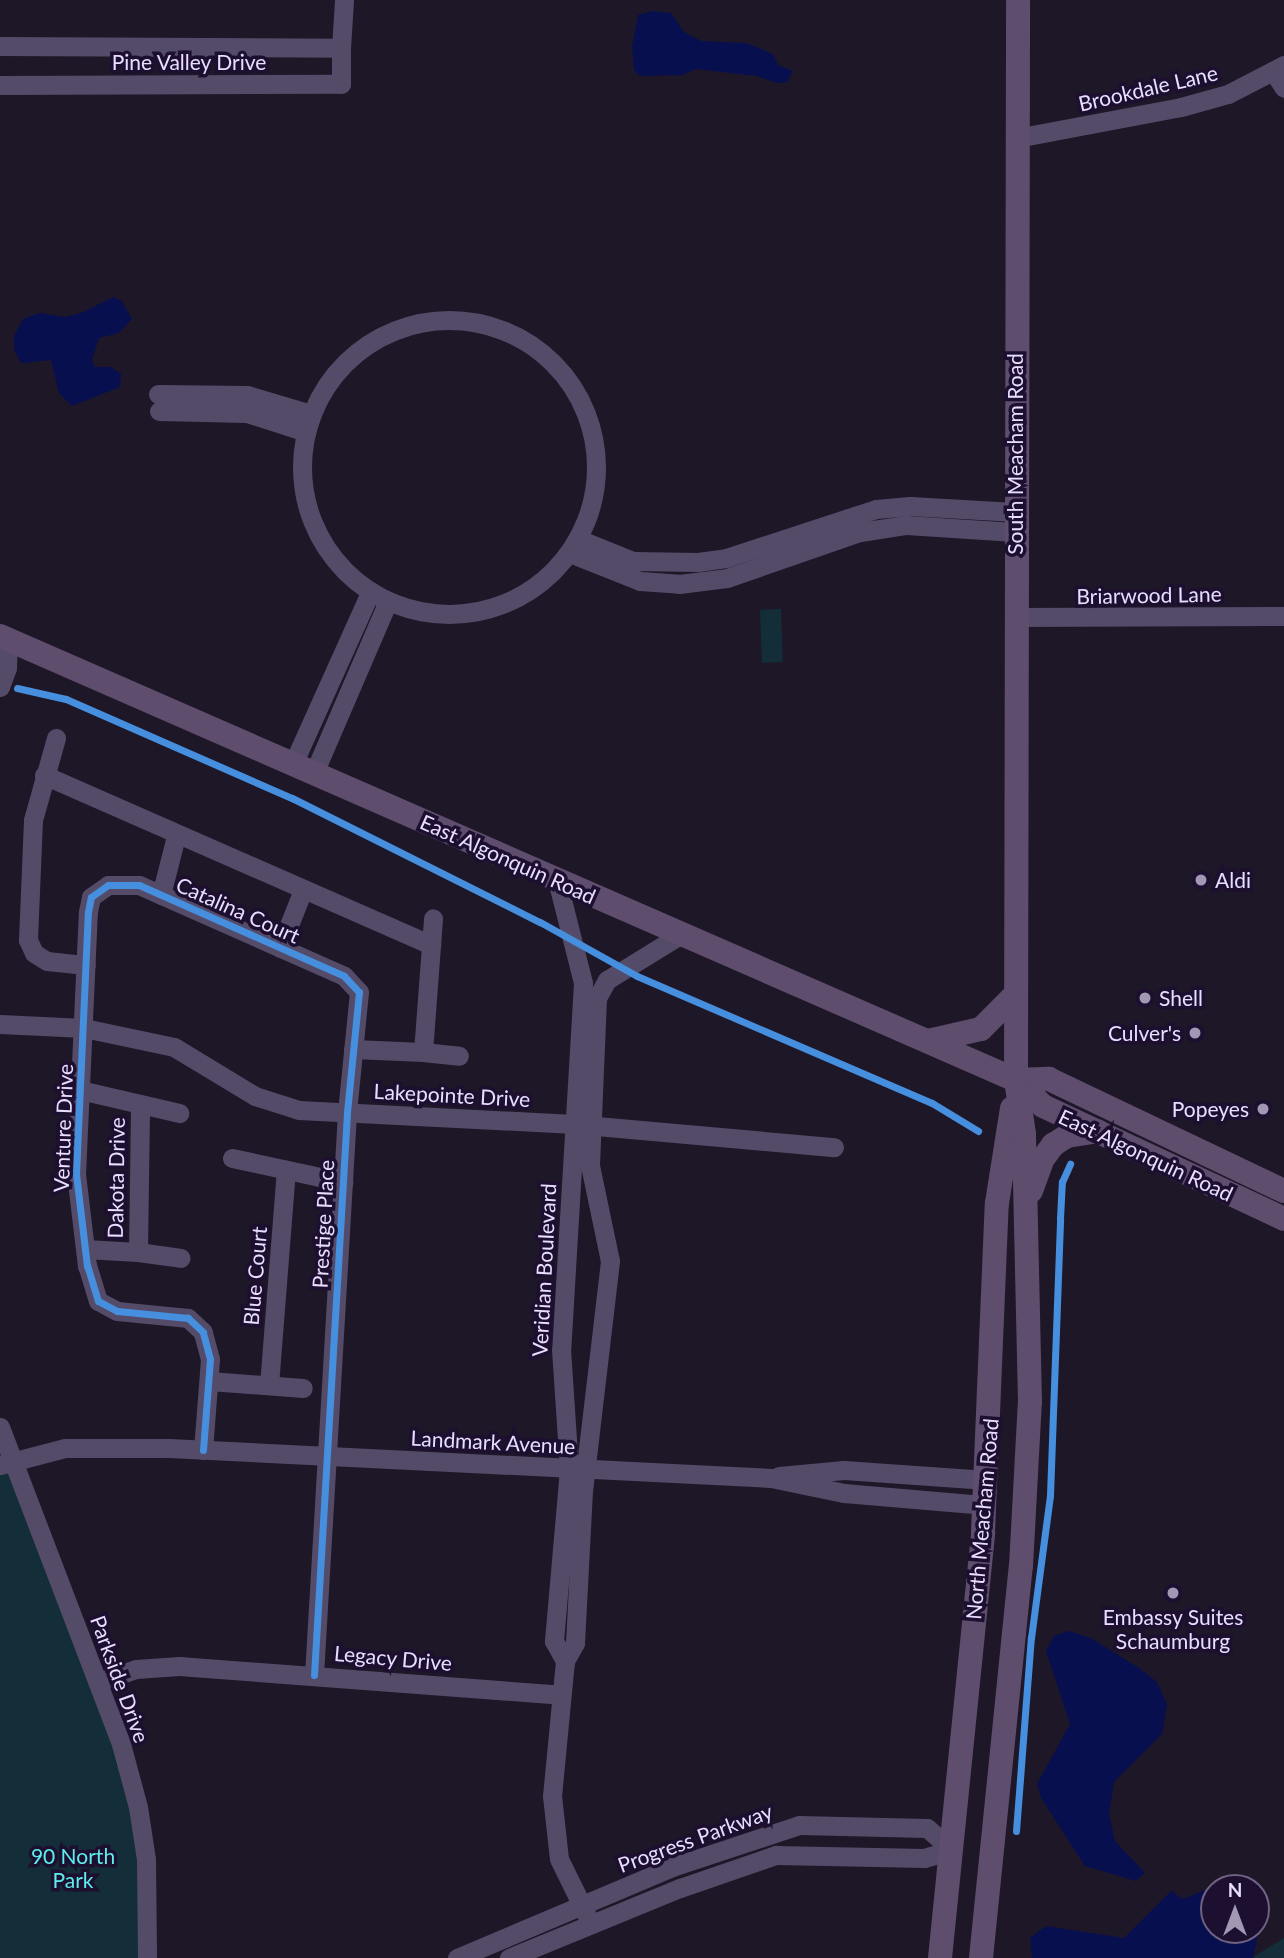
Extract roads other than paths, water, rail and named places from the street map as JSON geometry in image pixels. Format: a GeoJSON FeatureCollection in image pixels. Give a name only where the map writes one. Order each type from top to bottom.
{"type":"FeatureCollection","features":[{"type":"Feature","properties":{"kind":"main road","name":"South Meacham Road"},"geometry":{"type":"LineString","coordinates":[[1016,907],[1018,0]]}},
{"type":"Feature","properties":{"kind":"main road","name":"East Algonquin Road"},"geometry":{"type":"LineString","coordinates":[[3,640],[303,768],[1016,1080],[1043,1106],[1284,1219]]}},
{"type":"Feature","properties":{"kind":"main road","name":"North Meacham Road"},"geometry":{"type":"LineString","coordinates":[[981,1958],[1024,1531],[1030,1402],[1027,1205],[1016,1080],[1016,907]]}},
{"type":"Feature","properties":{"kind":"main road"},"geometry":{"type":"LineString","coordinates":[[926,1041],[981,1029],[1016,995]]}},
{"type":"Feature","properties":{"kind":"main road","name":"East Algonquin Road"},"geometry":{"type":"LineString","coordinates":[[1016,1080],[1049,1079],[1284,1191]]}},
{"type":"Feature","properties":{"kind":"main road","name":"North Meacham Road"},"geometry":{"type":"LineString","coordinates":[[940,1958],[987,1480],[997,1203],[1016,1080]]}},
{"type":"Feature","properties":{"kind":"main road"},"geometry":{"type":"LineString","coordinates":[[1027,1205],[1049,1149],[1067,1136],[1098,1131]]}},
{"type":"Feature","properties":{"kind":"street","name":"Pine Valley Drive"},"geometry":{"type":"LineString","coordinates":[[0,85],[341,85],[344,0]]}},
{"type":"Feature","properties":{"kind":"street","name":"Pine Valley Drive"},"geometry":{"type":"LineString","coordinates":[[0,46],[341,48]]}},
{"type":"Feature","properties":{"kind":"street","name":"Brookdale Lane"},"geometry":{"type":"LineString","coordinates":[[1017,138],[1179,107],[1228,94],[1278,68]]}},
{"type":"Feature","properties":{"kind":"street"},"geometry":{"type":"LineString","coordinates":[[1278,68],[1284,88]]}},
{"type":"Feature","properties":{"kind":"street"},"geometry":{"type":"LineString","coordinates":[[450,319],[504,328],[547,356],[585,403],[595,442],[590,506],[576,547],[535,588],[492,607],[441,613],[379,596],[333,557],[317,533],[302,484],[309,423],[332,377],[377,337],[450,319]]}},
{"type":"Feature","properties":{"kind":"street"},"geometry":{"type":"LineString","coordinates":[[158,402],[247,395],[309,423]]}},
{"type":"Feature","properties":{"kind":"street"},"geometry":{"type":"LineString","coordinates":[[576,547],[633,561],[698,562],[726,558],[876,509],[910,506],[1015,522]]}},
{"type":"Feature","properties":{"kind":"street"},"geometry":{"type":"LineString","coordinates":[[303,768],[379,596]]}},
{"type":"Feature","properties":{"kind":"street","name":"Briarwood Lane"},"geometry":{"type":"LineString","coordinates":[[1015,617],[1284,616]]}},
{"type":"Feature","properties":{"kind":"street"},"geometry":{"type":"LineString","coordinates":[[0,687],[7,668],[3,640]]}},
{"type":"Feature","properties":{"kind":"street"},"geometry":{"type":"LineString","coordinates":[[56,738],[33,820],[28,940],[34,953],[47,961],[86,965]]}},
{"type":"Feature","properties":{"kind":"street"},"geometry":{"type":"LineString","coordinates":[[44,775],[176,836],[431,945]]}},
{"type":"Feature","properties":{"kind":"street"},"geometry":{"type":"LineString","coordinates":[[161,895],[176,836]]}},
{"type":"Feature","properties":{"kind":"street","name":"Veridian Boulevard"},"geometry":{"type":"LineString","coordinates":[[557,880],[583,983],[582,1125],[610,1261],[554,1642],[565,1661],[552,1796],[559,1859],[592,1924]]}},
{"type":"Feature","properties":{"kind":"street","name":"Catalina Court"},"geometry":{"type":"LineString","coordinates":[[96,891],[125,882],[161,895],[344,976],[359,992]]}},
{"type":"Feature","properties":{"kind":"street"},"geometry":{"type":"LineString","coordinates":[[280,948],[303,890]]}},
{"type":"Feature","properties":{"kind":"street","name":"Venture Drive"},"geometry":{"type":"LineString","coordinates":[[96,891],[88,912],[76,1174],[85,1249],[98,1301],[117,1311],[188,1318],[203,1332],[211,1359],[203,1450]]}},
{"type":"Feature","properties":{"kind":"street"},"geometry":{"type":"LineString","coordinates":[[424,1052],[433,918]]}},
{"type":"Feature","properties":{"kind":"street","name":"Veridian Boulevard"},"geometry":{"type":"LineString","coordinates":[[578,1469],[561,1349],[597,998],[607,980],[680,935]]}},
{"type":"Feature","properties":{"kind":"street","name":"Prestige Place"},"geometry":{"type":"LineString","coordinates":[[314,1675],[329,1457],[347,1113],[359,992]]}},
{"type":"Feature","properties":{"kind":"street","name":"Lakepointe Drive"},"geometry":{"type":"LineString","coordinates":[[0,1024],[84,1028],[174,1047],[255,1096],[299,1110],[582,1125],[834,1147]]}},
{"type":"Feature","properties":{"kind":"street"},"geometry":{"type":"LineString","coordinates":[[353,1049],[459,1056]]}},
{"type":"Feature","properties":{"kind":"street","name":"Dakota Drive"},"geometry":{"type":"LineString","coordinates":[[80,1090],[179,1112]]}},
{"type":"Feature","properties":{"kind":"street","name":"Dakota Drive"},"geometry":{"type":"LineString","coordinates":[[138,1252],[140,1104]]}},
{"type":"Feature","properties":{"kind":"street"},"geometry":{"type":"LineString","coordinates":[[232,1158],[343,1182]]}},
{"type":"Feature","properties":{"kind":"street","name":"Blue Court"},"geometry":{"type":"LineString","coordinates":[[269,1385],[286,1170]]}},
{"type":"Feature","properties":{"kind":"street","name":"Dakota Drive"},"geometry":{"type":"LineString","coordinates":[[85,1249],[181,1258]]}},
{"type":"Feature","properties":{"kind":"street"},"geometry":{"type":"LineString","coordinates":[[209,1381],[303,1388]]}},
{"type":"Feature","properties":{"kind":"street","name":"Parkside Drive"},"geometry":{"type":"LineString","coordinates":[[0,1427],[6,1464],[98,1682],[138,1807],[146,1859],[147,1958]]}},
{"type":"Feature","properties":{"kind":"street","name":"Landmark Avenue"},"geometry":{"type":"LineString","coordinates":[[6,1464],[65,1448],[203,1450],[771,1478],[844,1493],[985,1505]]}},
{"type":"Feature","properties":{"kind":"street"},"geometry":{"type":"LineString","coordinates":[[771,1478],[796,1471],[844,1470],[987,1480]]}},
{"type":"Feature","properties":{"kind":"street","name":"Legacy Drive"},"geometry":{"type":"LineString","coordinates":[[98,1682],[136,1669],[179,1666],[561,1695]]}},
{"type":"Feature","properties":{"kind":"street","name":"Progress Parkway"},"geometry":{"type":"LineString","coordinates":[[457,1958],[672,1867],[799,1825],[927,1828],[952,1850]]}},
{"type":"Feature","properties":{"kind":"street","name":"Progress Parkway"},"geometry":{"type":"LineString","coordinates":[[509,1958],[776,1855],[900,1858],[952,1850]]}},
{"type":"Feature","properties":{"kind":"place","name":"Aldi"},"geometry":{"type":"Point","coordinates":[1201,880]}},
{"type":"Feature","properties":{"kind":"place","name":"Shell"},"geometry":{"type":"Point","coordinates":[1145,998]}},
{"type":"Feature","properties":{"kind":"place","name":"Culver's"},"geometry":{"type":"Point","coordinates":[1195,1033]}},
{"type":"Feature","properties":{"kind":"place","name":"Popeyes"},"geometry":{"type":"Point","coordinates":[1263,1109]}},
{"type":"Feature","properties":{"kind":"place","name":"Embassy Suites Schaumburg"},"geometry":{"type":"Point","coordinates":[1173,1593]}},
{"type":"Feature","properties":{"kind":"park label","name":"90 North Park"},"geometry":{"type":"Point","coordinates":[73,1868]}}]}
